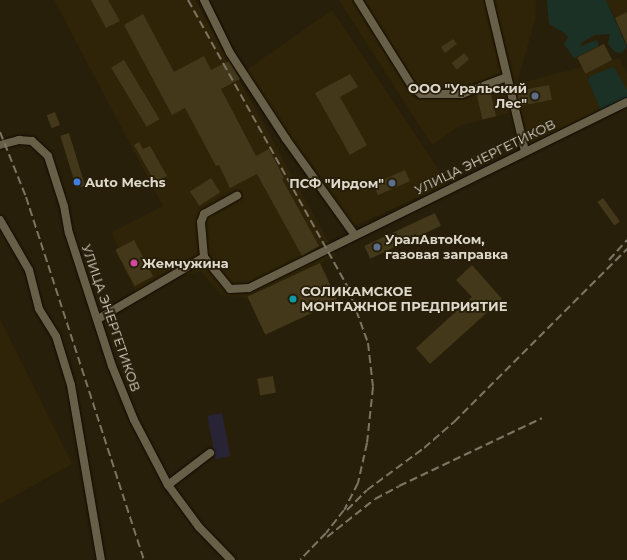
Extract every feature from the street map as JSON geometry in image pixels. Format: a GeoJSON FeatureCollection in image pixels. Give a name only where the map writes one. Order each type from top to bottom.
{"type":"FeatureCollection","features":[{"type":"Feature","properties":{"kind":"street"},"geometry":{"type":"LineString","coordinates":[[204,0],[230,52],[286,140],[354,234]]}},
{"type":"Feature","properties":{"kind":"street"},"geometry":{"type":"LineString","coordinates":[[358,0],[413,88],[422,94],[462,94],[507,77]]}},
{"type":"Feature","properties":{"kind":"street"},"geometry":{"type":"LineString","coordinates":[[488,0],[525,151]]}},
{"type":"Feature","properties":{"kind":"street","name":"УЛИЦА ЭНЕРГЕТИКОВ"},"geometry":{"type":"LineString","coordinates":[[204,257],[230,290],[249,288],[354,234],[627,102]]}},
{"type":"Feature","properties":{"kind":"street","name":"УЛИЦА ЭНЕРГЕТИКОВ"},"geometry":{"type":"LineString","coordinates":[[0,145],[19,140],[32,141],[48,156],[64,206],[69,233],[112,366],[134,420],[168,485],[199,527],[231,560]]}},
{"type":"Feature","properties":{"kind":"street"},"geometry":{"type":"LineString","coordinates":[[98,319],[204,257],[201,222],[204,214],[237,196]]}},
{"type":"Feature","properties":{"kind":"street"},"geometry":{"type":"LineString","coordinates":[[0,220],[29,270],[39,308],[56,336],[71,385],[101,560]]}},
{"type":"Feature","properties":{"kind":"street"},"geometry":{"type":"LineString","coordinates":[[168,485],[210,453]]}},
{"type":"Feature","properties":{"kind":"shaded area"},"geometry":{"type":"Polygon","coordinates":[[[54,0],[195,0],[336,255],[248,298],[221,295],[201,271],[182,276],[140,300],[115,250],[118,248],[112,232],[163,206],[54,0]]]}},
{"type":"Feature","properties":{"kind":"shaded area","name":"ООО \"Уральский Лес\""},"geometry":{"type":"Polygon","coordinates":[[[339,0],[536,0],[535,20],[517,84],[582,67],[577,56],[604,44],[612,60],[619,58],[627,74],[627,99],[519,149],[509,113],[459,126],[432,145],[339,0]]]}},
{"type":"Feature","properties":{"kind":"shaded area"},"geometry":{"type":"Polygon","coordinates":[[[606,0],[627,0],[627,45],[614,15],[606,0]]]}},
{"type":"Feature","properties":{"kind":"shaded area"},"geometry":{"type":"Polygon","coordinates":[[[332,10],[448,184],[352,227],[242,73],[332,10]]]}},
{"type":"Feature","properties":{"kind":"shaded area"},"geometry":{"type":"Polygon","coordinates":[[[0,319],[72,464],[0,504],[0,319]]]}},
{"type":"Feature","properties":{"kind":"shaded area"},"geometry":{"type":"Polygon","coordinates":[[[222,413],[230,456],[216,459],[207,416],[222,413]]]}},
{"type":"Feature","properties":{"kind":"green space"},"geometry":{"type":"Polygon","coordinates":[[[547,0],[606,0],[627,47],[621,53],[615,52],[608,44],[610,34],[595,35],[581,43],[581,46],[597,40],[599,46],[574,58],[564,44],[568,38],[565,33],[549,24],[547,0]]]}},
{"type":"Feature","properties":{"kind":"green space"},"geometry":{"type":"Polygon","coordinates":[[[614,67],[627,90],[627,99],[601,111],[588,80],[590,76],[614,67]]]}},
{"type":"Feature","properties":{"kind":"building"},"geometry":{"type":"Polygon","coordinates":[[[91,0],[108,0],[120,21],[106,28],[91,0]]]}},
{"type":"Feature","properties":{"kind":"building"},"geometry":{"type":"Polygon","coordinates":[[[627,12],[627,45],[615,18],[627,12]]]}},
{"type":"Feature","properties":{"kind":"building"},"geometry":{"type":"Polygon","coordinates":[[[143,14],[174,72],[204,56],[211,70],[229,61],[240,79],[221,89],[256,156],[269,149],[284,178],[282,179],[319,246],[302,256],[257,174],[230,188],[219,165],[216,166],[185,108],[172,115],[124,25],[143,14]]]}},
{"type":"Feature","properties":{"kind":"building"},"geometry":{"type":"Polygon","coordinates":[[[453,39],[457,44],[445,53],[441,47],[453,39]]]}},
{"type":"Feature","properties":{"kind":"building"},"geometry":{"type":"Polygon","coordinates":[[[604,44],[612,60],[585,74],[577,58],[604,44]]]}},
{"type":"Feature","properties":{"kind":"building"},"geometry":{"type":"Polygon","coordinates":[[[464,53],[469,59],[457,69],[452,63],[464,53]]]}},
{"type":"Feature","properties":{"kind":"building"},"geometry":{"type":"Polygon","coordinates":[[[124,60],[160,119],[147,127],[111,68],[124,60]]]}},
{"type":"Feature","properties":{"kind":"building"},"geometry":{"type":"Polygon","coordinates":[[[350,74],[358,87],[340,97],[367,145],[350,155],[315,93],[350,74]]]}},
{"type":"Feature","properties":{"kind":"building","name":"ООО \"Уральский Лес\""},"geometry":{"type":"Polygon","coordinates":[[[549,85],[552,100],[519,106],[517,91],[549,85]]]}},
{"type":"Feature","properties":{"kind":"building"},"geometry":{"type":"Polygon","coordinates":[[[490,90],[496,116],[482,119],[476,93],[490,90]]]}},
{"type":"Feature","properties":{"kind":"building"},"geometry":{"type":"Polygon","coordinates":[[[55,112],[60,125],[52,128],[47,115],[55,112]]]}},
{"type":"Feature","properties":{"kind":"building"},"geometry":{"type":"Polygon","coordinates":[[[69,133],[85,186],[76,188],[60,136],[69,133]]]}},
{"type":"Feature","properties":{"kind":"building"},"geometry":{"type":"Polygon","coordinates":[[[139,142],[143,149],[150,146],[167,176],[155,182],[134,145],[139,142]]]}},
{"type":"Feature","properties":{"kind":"building","name":"ПСФ \"Ирдом\""},"geometry":{"type":"Polygon","coordinates":[[[405,170],[410,181],[378,195],[373,184],[405,170]]]}},
{"type":"Feature","properties":{"kind":"building"},"geometry":{"type":"Polygon","coordinates":[[[211,178],[220,192],[199,206],[190,192],[211,178]]]}},
{"type":"Feature","properties":{"kind":"building"},"geometry":{"type":"Polygon","coordinates":[[[603,198],[620,221],[614,226],[597,202],[603,198]]]}},
{"type":"Feature","properties":{"kind":"building"},"geometry":{"type":"Polygon","coordinates":[[[435,213],[441,226],[370,259],[364,246],[435,213]]]}},
{"type":"Feature","properties":{"kind":"building","name":"Жемчужина"},"geometry":{"type":"Polygon","coordinates":[[[134,240],[153,276],[135,286],[115,250],[134,240]]]}},
{"type":"Feature","properties":{"kind":"building","name":"СОЛИКАМСКОЕ МОНТАЖНОЕ ПРЕДПРИЯТИЕ"},"geometry":{"type":"Polygon","coordinates":[[[320,263],[338,301],[265,335],[247,297],[320,263]]]}},
{"type":"Feature","properties":{"kind":"building"},"geometry":{"type":"Polygon","coordinates":[[[472,265],[502,299],[430,364],[416,348],[472,297],[456,280],[472,265]]]}},
{"type":"Feature","properties":{"kind":"building"},"geometry":{"type":"Polygon","coordinates":[[[273,376],[276,393],[260,396],[257,379],[273,376]]]}},
{"type":"Feature","properties":{"kind":"railway"},"geometry":{"type":"LineString","coordinates":[[188,0],[348,288],[368,343],[373,387],[367,443],[358,483],[344,510],[326,533],[300,560]]}},
{"type":"Feature","properties":{"kind":"railway"},"geometry":{"type":"LineString","coordinates":[[0,132],[26,197],[144,560]]}},
{"type":"Feature","properties":{"kind":"railway"},"geometry":{"type":"LineString","coordinates":[[609,260],[627,240]]}},
{"type":"Feature","properties":{"kind":"railway"},"geometry":{"type":"LineString","coordinates":[[347,510],[367,490],[424,448],[454,422],[627,249]]}},
{"type":"Feature","properties":{"kind":"railway"},"geometry":{"type":"LineString","coordinates":[[327,537],[375,499],[399,486],[542,418]]}},
{"type":"Feature","properties":{"kind":"place","name":"ООО \"Уральский Лес\""},"geometry":{"type":"Point","coordinates":[535,96]}},
{"type":"Feature","properties":{"kind":"place","name":"Auto Mechs"},"geometry":{"type":"Point","coordinates":[77,182]}},
{"type":"Feature","properties":{"kind":"place","name":"ПСФ \"Ирдом\""},"geometry":{"type":"Point","coordinates":[392,183]}},
{"type":"Feature","properties":{"kind":"place","name":"УралАвтоКом, газовая заправка"},"geometry":{"type":"Point","coordinates":[377,247]}},
{"type":"Feature","properties":{"kind":"place","name":"Жемчужина"},"geometry":{"type":"Point","coordinates":[134,263]}},
{"type":"Feature","properties":{"kind":"place","name":"СОЛИКАМСКОЕ МОНТАЖНОЕ ПРЕДПРИЯТИЕ"},"geometry":{"type":"Point","coordinates":[293,299]}}]}
